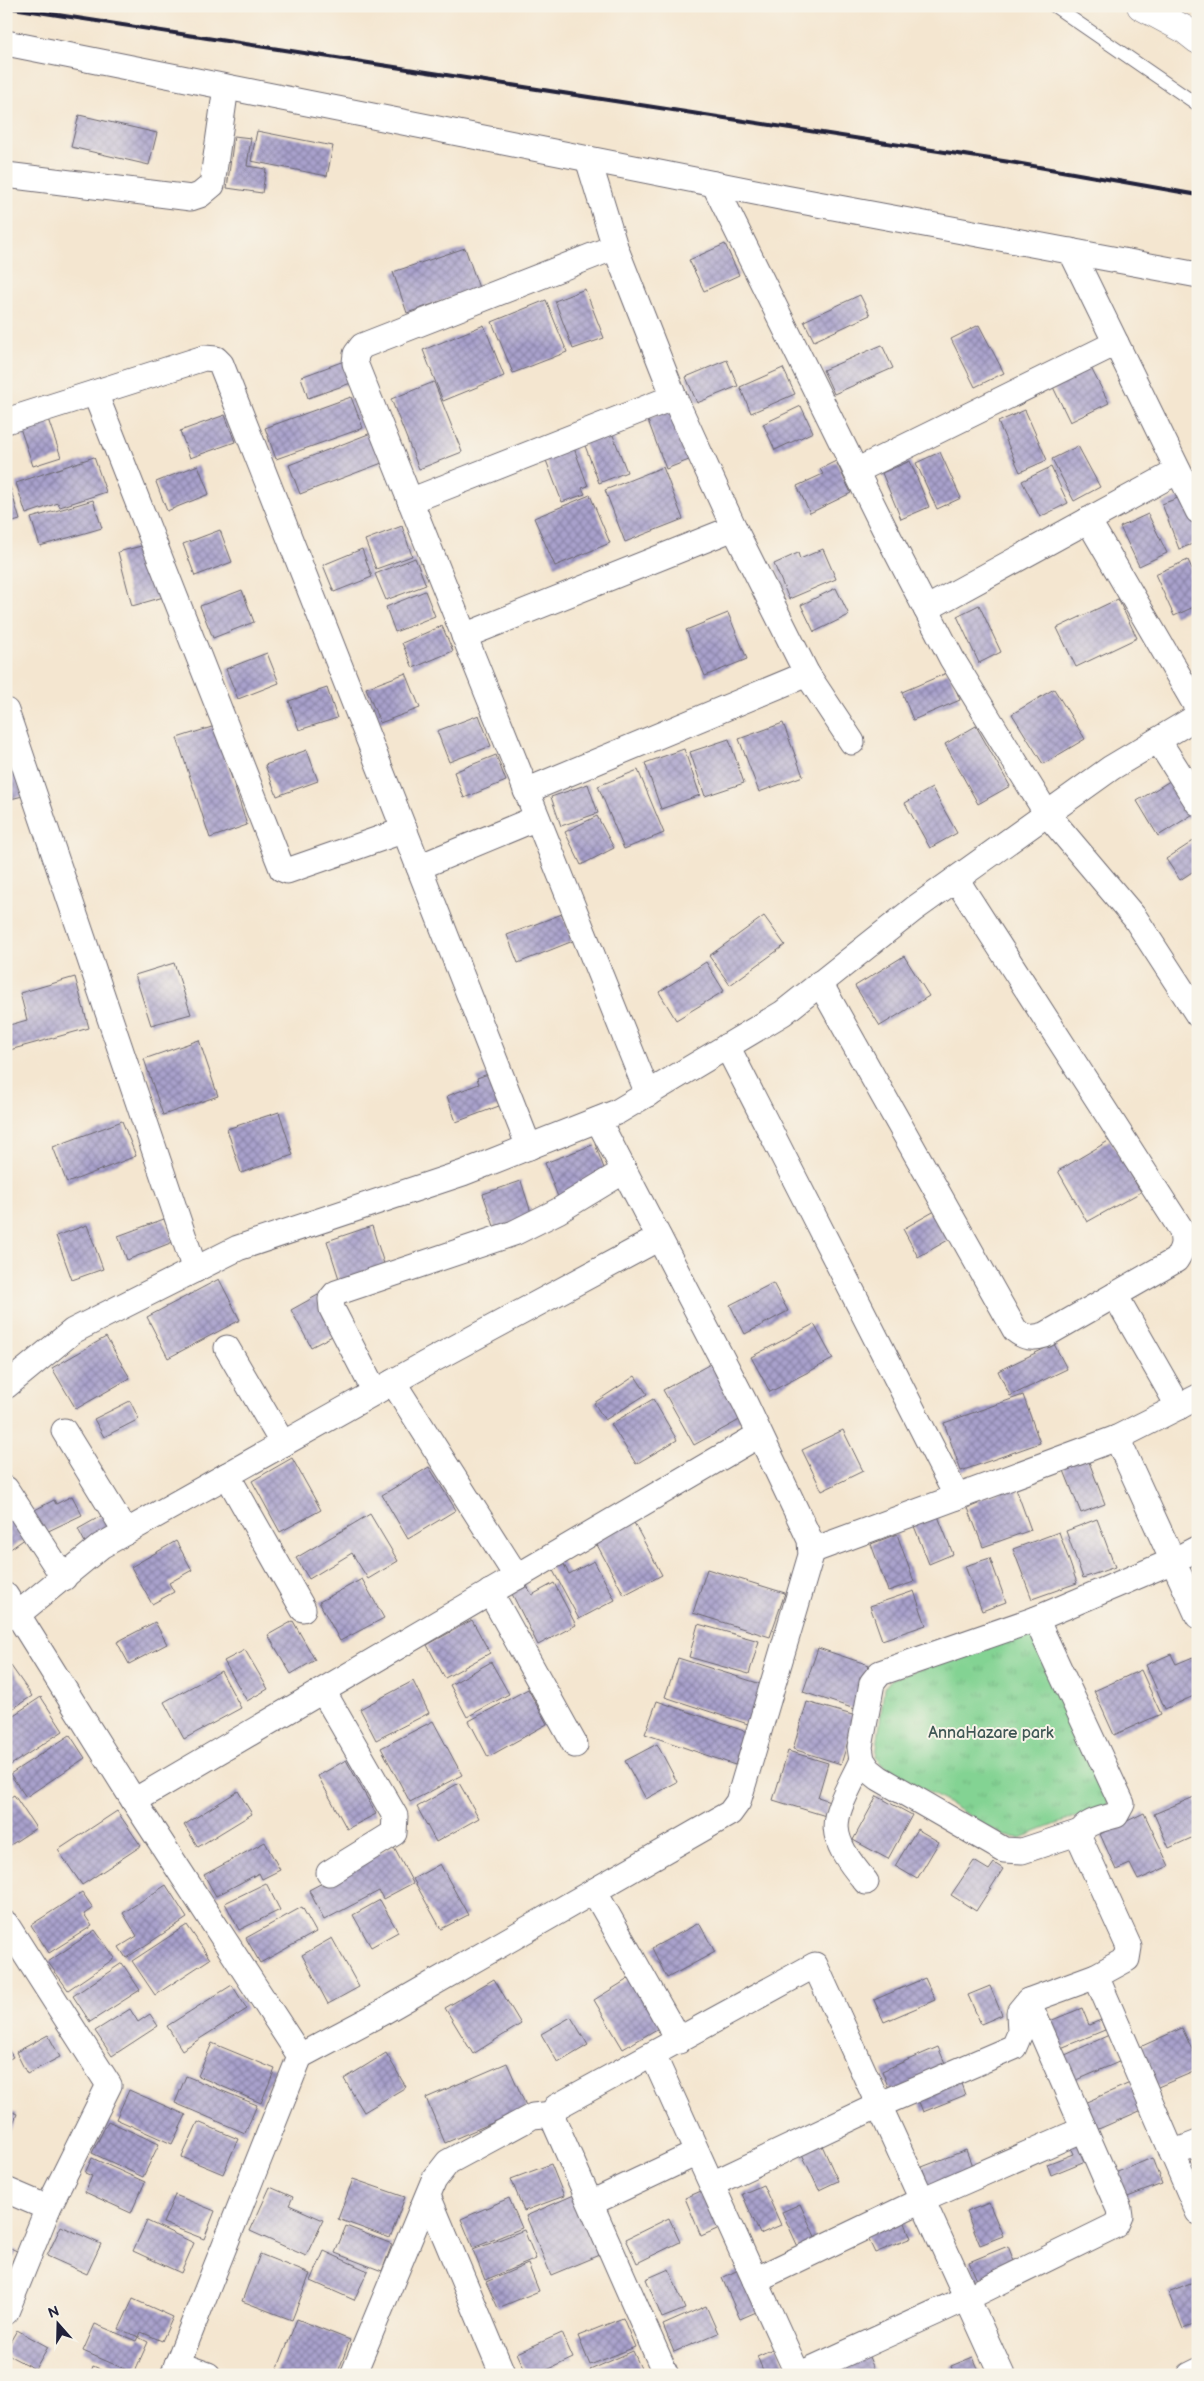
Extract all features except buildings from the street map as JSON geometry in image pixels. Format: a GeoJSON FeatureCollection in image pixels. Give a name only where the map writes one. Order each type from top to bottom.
{"type":"FeatureCollection","features":[{"type":"Feature","properties":{"kind":"main road"},"geometry":{"type":"LineString","coordinates":[[1141,6],[1198,40]]}},
{"type":"Feature","properties":{"kind":"street"},"geometry":{"type":"LineString","coordinates":[[6,43],[714,184],[1198,275]]}},
{"type":"Feature","properties":{"kind":"street"},"geometry":{"type":"LineString","coordinates":[[6,175],[190,198],[200,195],[212,185],[226,87]]}},
{"type":"Feature","properties":{"kind":"street"},"geometry":{"type":"LineString","coordinates":[[588,159],[615,247],[674,396],[734,528],[807,674],[852,742]]}},
{"type":"Feature","properties":{"kind":"street"},"geometry":{"type":"LineString","coordinates":[[714,184],[856,471],[952,659],[1047,814],[1135,918],[1198,1015]]}},
{"type":"Feature","properties":{"kind":"street"},"geometry":{"type":"LineString","coordinates":[[615,247],[362,346],[356,354],[355,363],[648,1094]]}},
{"type":"Feature","properties":{"kind":"street"},"geometry":{"type":"LineString","coordinates":[[1071,251],[1178,471],[1195,499]]}},
{"type":"Feature","properties":{"kind":"street"},"geometry":{"type":"LineString","coordinates":[[856,471],[1116,343]]}},
{"type":"Feature","properties":{"kind":"street"},"geometry":{"type":"LineString","coordinates":[[6,421],[204,358],[216,359],[222,364],[529,1147]]}},
{"type":"Feature","properties":{"kind":"street"},"geometry":{"type":"LineString","coordinates":[[95,393],[282,869],[287,871],[405,830]]}},
{"type":"Feature","properties":{"kind":"street"},"geometry":{"type":"LineString","coordinates":[[410,501],[674,396]]}},
{"type":"Feature","properties":{"kind":"street"},"geometry":{"type":"LineString","coordinates":[[926,609],[1178,471]]}},
{"type":"Feature","properties":{"kind":"street"},"geometry":{"type":"LineString","coordinates":[[1088,520],[1198,709]]}},
{"type":"Feature","properties":{"kind":"street"},"geometry":{"type":"LineString","coordinates":[[464,636],[734,528]]}},
{"type":"Feature","properties":{"kind":"street"},"geometry":{"type":"LineString","coordinates":[[526,791],[807,674]]}},
{"type":"Feature","properties":{"kind":"street"},"geometry":{"type":"LineString","coordinates":[[6,711],[195,1270]]}},
{"type":"Feature","properties":{"kind":"street"},"geometry":{"type":"LineString","coordinates":[[6,1386],[74,1331],[238,1248],[463,1173],[618,1112],[783,1012],[914,910],[1111,768],[1198,716]]}},
{"type":"Feature","properties":{"kind":"street"},"geometry":{"type":"LineString","coordinates":[[1158,740],[1198,802]]}},
{"type":"Feature","properties":{"kind":"street"},"geometry":{"type":"LineString","coordinates":[[419,867],[537,818]]}},
{"type":"Feature","properties":{"kind":"street"},"geometry":{"type":"LineString","coordinates":[[820,983],[1015,1330],[1022,1336],[1032,1339],[1045,1335],[1176,1260],[1183,1249],[1184,1239],[1181,1229],[956,879]]}},
{"type":"Feature","properties":{"kind":"street"},"geometry":{"type":"LineString","coordinates":[[727,1046],[957,1497]]}},
{"type":"Feature","properties":{"kind":"street"},"geometry":{"type":"LineString","coordinates":[[208,2375],[175,2369],[300,2056],[383,2012],[730,1813],[738,1802],[811,1555],[810,1540],[745,1403],[598,1120]]}},
{"type":"Feature","properties":{"kind":"street"},"geometry":{"type":"LineString","coordinates":[[517,1577],[384,1387],[332,1309],[331,1300],[336,1293],[514,1233],[558,1211],[624,1171]]}},
{"type":"Feature","properties":{"kind":"street"},"geometry":{"type":"LineString","coordinates":[[300,2056],[134,1801],[12,1605],[64,1578],[101,1546],[384,1387],[659,1238]]}},
{"type":"Feature","properties":{"kind":"street"},"geometry":{"type":"LineString","coordinates":[[810,1551],[1117,1438],[1188,1402],[1115,1295]]}},
{"type":"Feature","properties":{"kind":"street"},"geometry":{"type":"LineString","coordinates":[[227,1348],[283,1444]]}},
{"type":"Feature","properties":{"kind":"street"},"geometry":{"type":"LineString","coordinates":[[64,1431],[126,1532]]}},
{"type":"Feature","properties":{"kind":"street"},"geometry":{"type":"LineString","coordinates":[[134,1801],[759,1435]]}},
{"type":"Feature","properties":{"kind":"street"},"geometry":{"type":"LineString","coordinates":[[1117,1438],[1198,1616]]}},
{"type":"Feature","properties":{"kind":"street"},"geometry":{"type":"LineString","coordinates":[[228,1475],[303,1609]]}},
{"type":"Feature","properties":{"kind":"street"},"geometry":{"type":"LineString","coordinates":[[6,1489],[64,1578]]}},
{"type":"Feature","properties":{"kind":"street"},"geometry":{"type":"LineString","coordinates":[[1080,1832],[1022,1851],[1004,1850],[879,1778],[869,1770],[862,1760],[860,1747],[872,1683],[880,1673],[1036,1619],[1173,1562],[1198,1548]]}},
{"type":"Feature","properties":{"kind":"street"},"geometry":{"type":"LineString","coordinates":[[490,1592],[575,1745]]}},
{"type":"Feature","properties":{"kind":"street"},"geometry":{"type":"LineString","coordinates":[[712,2184],[879,2105],[1014,2047],[1018,2040],[1019,2012],[1028,2001],[1096,1976],[1127,1959],[1129,1947],[1080,1838],[1083,1826],[1116,1815],[1122,1804],[1036,1619]]}},
{"type":"Feature","properties":{"kind":"street"},"geometry":{"type":"LineString","coordinates":[[323,1690],[395,1816],[394,1833],[329,1873]]}},
{"type":"Feature","properties":{"kind":"street"},"geometry":{"type":"LineString","coordinates":[[862,1760],[838,1811],[835,1830],[840,1849],[866,1882]]}},
{"type":"Feature","properties":{"kind":"street"},"geometry":{"type":"LineString","coordinates":[[594,1891],[679,2041]]}},
{"type":"Feature","properties":{"kind":"street"},"geometry":{"type":"LineString","coordinates":[[6,1924],[109,2085],[48,2208],[8,2303]]}},
{"type":"Feature","properties":{"kind":"street"},"geometry":{"type":"LineString","coordinates":[[666,2375],[554,2121],[553,2114],[556,2106],[679,2041],[815,1965],[1002,2375]]}},
{"type":"Feature","properties":{"kind":"street"},"geometry":{"type":"LineString","coordinates":[[1096,1976],[1198,2212]]}},
{"type":"Feature","properties":{"kind":"street"},"geometry":{"type":"LineString","coordinates":[[653,2055],[798,2375],[967,2298],[1116,2224],[1120,2216],[1119,2209],[1028,2001]]}},
{"type":"Feature","properties":{"kind":"street"},"geometry":{"type":"LineString","coordinates":[[353,2375],[434,2180],[448,2162],[533,2116],[553,2114]]}},
{"type":"Feature","properties":{"kind":"street"},"geometry":{"type":"LineString","coordinates":[[755,2280],[922,2200],[1084,2129]]}},
{"type":"Feature","properties":{"kind":"street"},"geometry":{"type":"LineString","coordinates":[[1172,2153],[1198,2143]]}},
{"type":"Feature","properties":{"kind":"street"},"geometry":{"type":"LineString","coordinates":[[591,2203],[697,2153]]}},
{"type":"Feature","properties":{"kind":"street"},"geometry":{"type":"LineString","coordinates":[[6,2190],[48,2208]]}},
{"type":"Feature","properties":{"kind":"street"},"geometry":{"type":"LineString","coordinates":[[428,2196],[503,2375]]}},
{"type":"Feature","properties":{"kind":"street"},"geometry":{"type":"LineString","coordinates":[[1190,2375],[1198,2371]]}},
{"type":"Feature","properties":{"kind":"lane"},"geometry":{"type":"LineString","coordinates":[[1054,6],[1198,105]]}},
{"type":"Feature","properties":{"kind":"green space","name":"AnnaHazare park"},"geometry":{"type":"Polygon","coordinates":[[[1031,1631],[1109,1796],[1107,1805],[1020,1838],[1004,1836],[881,1764],[876,1757],[884,1688],[892,1679],[1031,1631]]]}},
{"type":"Feature","properties":{"kind":"railway"},"geometry":{"type":"LineString","coordinates":[[6,7],[1016,163],[1198,195]]}}]}
